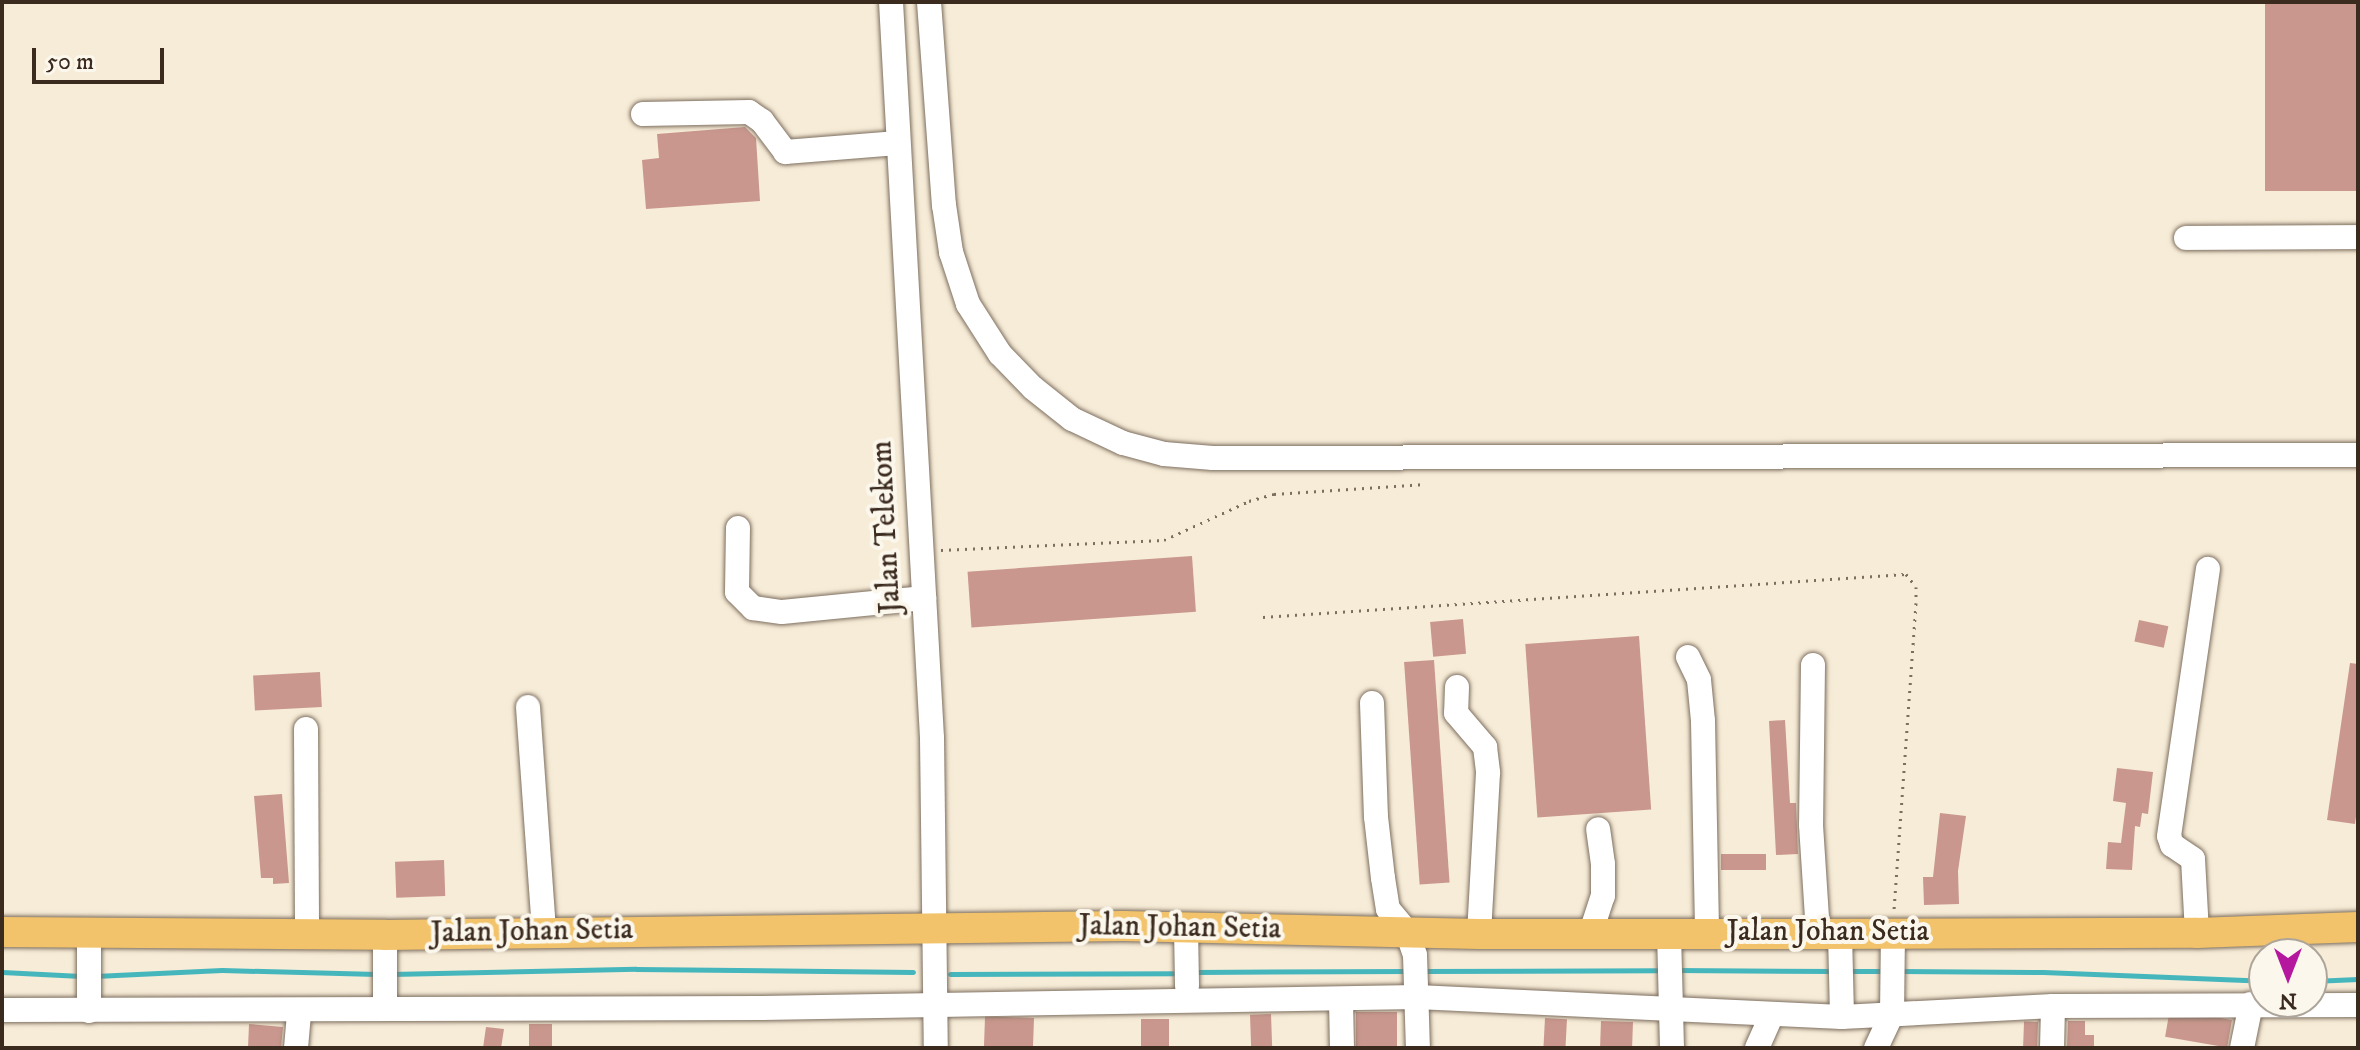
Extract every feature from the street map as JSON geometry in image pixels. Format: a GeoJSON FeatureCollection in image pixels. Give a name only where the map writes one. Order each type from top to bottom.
{"type":"FeatureCollection","features":[{"type":"Feature","properties":{"kind":"main road","name":"Jalan Johan Setia"},"geometry":{"type":"LineString","coordinates":[[2,932],[90,940],[307,934],[385,945],[544,932],[934,926],[1411,944],[1479,934],[1591,932],[1669,944],[1707,932],[1832,942],[1893,943],[2358,927]]}},
{"type":"Feature","properties":{"kind":"street","name":"Jalan Telekom"},"geometry":{"type":"LineString","coordinates":[[891,2],[932,738],[936,1048]]}},
{"type":"Feature","properties":{"kind":"street"},"geometry":{"type":"LineString","coordinates":[[929,2],[944,205],[951,252],[968,304],[1000,354],[1033,388],[1072,419],[1123,443],[1164,454],[1213,458],[2358,455]]}},
{"type":"Feature","properties":{"kind":"street"},"geometry":{"type":"LineString","coordinates":[[643,114],[749,112],[756,115],[785,152],[898,143]]}},
{"type":"Feature","properties":{"kind":"street"},"geometry":{"type":"LineString","coordinates":[[2186,238],[2358,237]]}},
{"type":"Feature","properties":{"kind":"street"},"geometry":{"type":"LineString","coordinates":[[738,528],[737,592],[753,608],[782,612],[924,598]]}},
{"type":"Feature","properties":{"kind":"street"},"geometry":{"type":"LineString","coordinates":[[2197,933],[2193,859],[2172,845],[2169,836],[2208,569]]}},
{"type":"Feature","properties":{"kind":"street"},"geometry":{"type":"LineString","coordinates":[[1688,657],[1699,680],[1703,721],[1707,932]]}},
{"type":"Feature","properties":{"kind":"street"},"geometry":{"type":"LineString","coordinates":[[1813,665],[1811,825],[1842,1007]]}},
{"type":"Feature","properties":{"kind":"street"},"geometry":{"type":"LineString","coordinates":[[1457,687],[1456,713],[1485,747],[1479,934]]}},
{"type":"Feature","properties":{"kind":"street"},"geometry":{"type":"LineString","coordinates":[[1372,703],[1376,817],[1386,894],[1388,909],[1411,944],[1417,991],[1418,1048]]}},
{"type":"Feature","properties":{"kind":"street"},"geometry":{"type":"LineString","coordinates":[[528,707],[544,932]]}},
{"type":"Feature","properties":{"kind":"street"},"geometry":{"type":"LineString","coordinates":[[306,729],[307,934]]}},
{"type":"Feature","properties":{"kind":"street"},"geometry":{"type":"LineString","coordinates":[[1591,932],[1603,896],[1598,829]]}},
{"type":"Feature","properties":{"kind":"street"},"geometry":{"type":"LineString","coordinates":[[1186,934],[1187,986]]}},
{"type":"Feature","properties":{"kind":"street"},"geometry":{"type":"LineString","coordinates":[[89,1005],[90,940]]}},
{"type":"Feature","properties":{"kind":"street"},"geometry":{"type":"LineString","coordinates":[[1876,1048],[1892,1008],[1893,943]]}},
{"type":"Feature","properties":{"kind":"street"},"geometry":{"type":"LineString","coordinates":[[1669,944],[1672,1048]]}},
{"type":"Feature","properties":{"kind":"street"},"geometry":{"type":"LineString","coordinates":[[385,945],[385,1000]]}},
{"type":"Feature","properties":{"kind":"street"},"geometry":{"type":"LineString","coordinates":[[2,1010],[89,1005],[299,1011],[385,1000],[936,1007],[1187,998],[1341,1001],[1417,991],[1670,1001],[1772,1014],[1842,1007],[2248,1004]]}},
{"type":"Feature","properties":{"kind":"street"},"geometry":{"type":"LineString","coordinates":[[1341,1001],[1342,1048]]}},
{"type":"Feature","properties":{"kind":"street"},"geometry":{"type":"LineString","coordinates":[[2328,1005],[2358,1005]]}},
{"type":"Feature","properties":{"kind":"street"},"geometry":{"type":"LineString","coordinates":[[2052,1048],[2053,1006]]}},
{"type":"Feature","properties":{"kind":"street"},"geometry":{"type":"LineString","coordinates":[[296,1048],[299,1011]]}},
{"type":"Feature","properties":{"kind":"street"},"geometry":{"type":"LineString","coordinates":[[1757,1048],[1772,1014]]}},
{"type":"Feature","properties":{"kind":"street"},"geometry":{"type":"LineString","coordinates":[[2242,1048],[2248,1018]]}},
{"type":"Feature","properties":{"kind":"path"},"geometry":{"type":"LineString","coordinates":[[921,551],[1164,540],[1249,501],[1274,494],[1426,484]]}},
{"type":"Feature","properties":{"kind":"building"},"geometry":{"type":"Polygon","coordinates":[[[2265,2],[2358,2],[2358,191],[2265,191],[2265,2]]]}},
{"type":"Feature","properties":{"kind":"building"},"geometry":{"type":"Polygon","coordinates":[[[745,127],[756,138],[760,201],[646,209],[642,160],[659,158],[657,134],[745,127]]]}},
{"type":"Feature","properties":{"kind":"building"},"geometry":{"type":"Polygon","coordinates":[[[1192,556],[1196,612],[971,628],[968,572],[1192,556]]]}},
{"type":"Feature","properties":{"kind":"building"},"geometry":{"type":"Polygon","coordinates":[[[1463,619],[1466,654],[1433,657],[1430,622],[1463,619]]]}},
{"type":"Feature","properties":{"kind":"building"},"geometry":{"type":"Polygon","coordinates":[[[2139,620],[2168,626],[2164,648],[2134,642],[2139,620]]]}},
{"type":"Feature","properties":{"kind":"building"},"geometry":{"type":"Polygon","coordinates":[[[1639,636],[1651,810],[1537,818],[1525,644],[1639,636]]]}},
{"type":"Feature","properties":{"kind":"building"},"geometry":{"type":"Polygon","coordinates":[[[1434,660],[1450,882],[1420,885],[1404,662],[1434,660]]]}},
{"type":"Feature","properties":{"kind":"building"},"geometry":{"type":"Polygon","coordinates":[[[2350,663],[2358,664],[2358,801],[2355,824],[2327,820],[2350,663]]]}},
{"type":"Feature","properties":{"kind":"building"},"geometry":{"type":"Polygon","coordinates":[[[320,672],[322,707],[255,710],[253,676],[320,672]]]}},
{"type":"Feature","properties":{"kind":"building"},"geometry":{"type":"Polygon","coordinates":[[[1785,720],[1790,803],[1796,803],[1798,854],[1776,855],[1769,721],[1785,720]]]}},
{"type":"Feature","properties":{"kind":"building"},"geometry":{"type":"Polygon","coordinates":[[[2117,768],[2153,772],[2148,814],[2142,813],[2140,827],[2135,826],[2132,870],[2106,869],[2108,842],[2121,843],[2126,803],[2113,801],[2117,768]]]}},
{"type":"Feature","properties":{"kind":"building"},"geometry":{"type":"Polygon","coordinates":[[[282,794],[289,883],[273,884],[273,878],[261,878],[254,796],[282,794]]]}},
{"type":"Feature","properties":{"kind":"building"},"geometry":{"type":"Polygon","coordinates":[[[1940,813],[1966,816],[1958,871],[1959,904],[1924,905],[1923,877],[1933,877],[1940,813]]]}},
{"type":"Feature","properties":{"kind":"building"},"geometry":{"type":"Polygon","coordinates":[[[1721,854],[1766,854],[1766,870],[1721,870],[1721,854]]]}},
{"type":"Feature","properties":{"kind":"building"},"geometry":{"type":"Polygon","coordinates":[[[444,860],[445,896],[396,898],[395,862],[444,860]]]}},
{"type":"Feature","properties":{"kind":"building"},"geometry":{"type":"Polygon","coordinates":[[[2170,1009],[2232,1020],[2227,1048],[2165,1037],[2170,1009]]]}},
{"type":"Feature","properties":{"kind":"building"},"geometry":{"type":"Polygon","coordinates":[[[1356,1012],[1397,1012],[1397,1048],[1356,1048],[1356,1012]]]}},
{"type":"Feature","properties":{"kind":"building"},"geometry":{"type":"Polygon","coordinates":[[[1271,1014],[1272,1048],[1251,1048],[1250,1015],[1271,1014]]]}},
{"type":"Feature","properties":{"kind":"building"},"geometry":{"type":"Polygon","coordinates":[[[985,1016],[1034,1018],[1033,1048],[984,1046],[985,1016]]]}},
{"type":"Feature","properties":{"kind":"building"},"geometry":{"type":"Polygon","coordinates":[[[1545,1018],[1567,1019],[1565,1048],[1543,1048],[1545,1018]]]}},
{"type":"Feature","properties":{"kind":"building"},"geometry":{"type":"Polygon","coordinates":[[[1141,1019],[1169,1019],[1169,1048],[1141,1048],[1141,1019]]]}},
{"type":"Feature","properties":{"kind":"building"},"geometry":{"type":"Polygon","coordinates":[[[1601,1021],[1633,1022],[1632,1048],[1600,1048],[1601,1021]]]}},
{"type":"Feature","properties":{"kind":"building"},"geometry":{"type":"Polygon","coordinates":[[[2068,1021],[2085,1021],[2085,1035],[2094,1035],[2094,1048],[2067,1048],[2068,1021]]]}},
{"type":"Feature","properties":{"kind":"building"},"geometry":{"type":"Polygon","coordinates":[[[2024,1022],[2038,1022],[2037,1048],[2023,1047],[2024,1022]]]}},
{"type":"Feature","properties":{"kind":"building"},"geometry":{"type":"Polygon","coordinates":[[[249,1024],[283,1027],[281,1048],[248,1048],[249,1024]]]}},
{"type":"Feature","properties":{"kind":"building"},"geometry":{"type":"Polygon","coordinates":[[[529,1024],[552,1024],[552,1048],[529,1048],[529,1024]]]}},
{"type":"Feature","properties":{"kind":"building"},"geometry":{"type":"Polygon","coordinates":[[[486,1027],[504,1029],[501,1048],[483,1048],[486,1027]]]}},
{"type":"Feature","properties":{"kind":"waterway"},"geometry":{"type":"LineString","coordinates":[[391,974],[636,969],[913,972]]}},
{"type":"Feature","properties":{"kind":"waterway"},"geometry":{"type":"LineString","coordinates":[[95,976],[222,970],[377,974]]}},
{"type":"Feature","properties":{"kind":"waterway"},"geometry":{"type":"LineString","coordinates":[[1423,971],[1661,970]]}},
{"type":"Feature","properties":{"kind":"waterway"},"geometry":{"type":"LineString","coordinates":[[1675,970],[1833,971]]}},
{"type":"Feature","properties":{"kind":"waterway"},"geometry":{"type":"LineString","coordinates":[[1195,972],[1409,971]]}},
{"type":"Feature","properties":{"kind":"waterway"},"geometry":{"type":"LineString","coordinates":[[1847,971],[1885,971]]}},
{"type":"Feature","properties":{"kind":"waterway"},"geometry":{"type":"LineString","coordinates":[[1899,971],[2043,972],[2248,980]]}},
{"type":"Feature","properties":{"kind":"waterway"},"geometry":{"type":"LineString","coordinates":[[2,972],[81,976]]}},
{"type":"Feature","properties":{"kind":"waterway"},"geometry":{"type":"LineString","coordinates":[[950,974],[1181,973]]}},
{"type":"Feature","properties":{"kind":"waterway"},"geometry":{"type":"LineString","coordinates":[[2328,980],[2358,979]]}}]}
